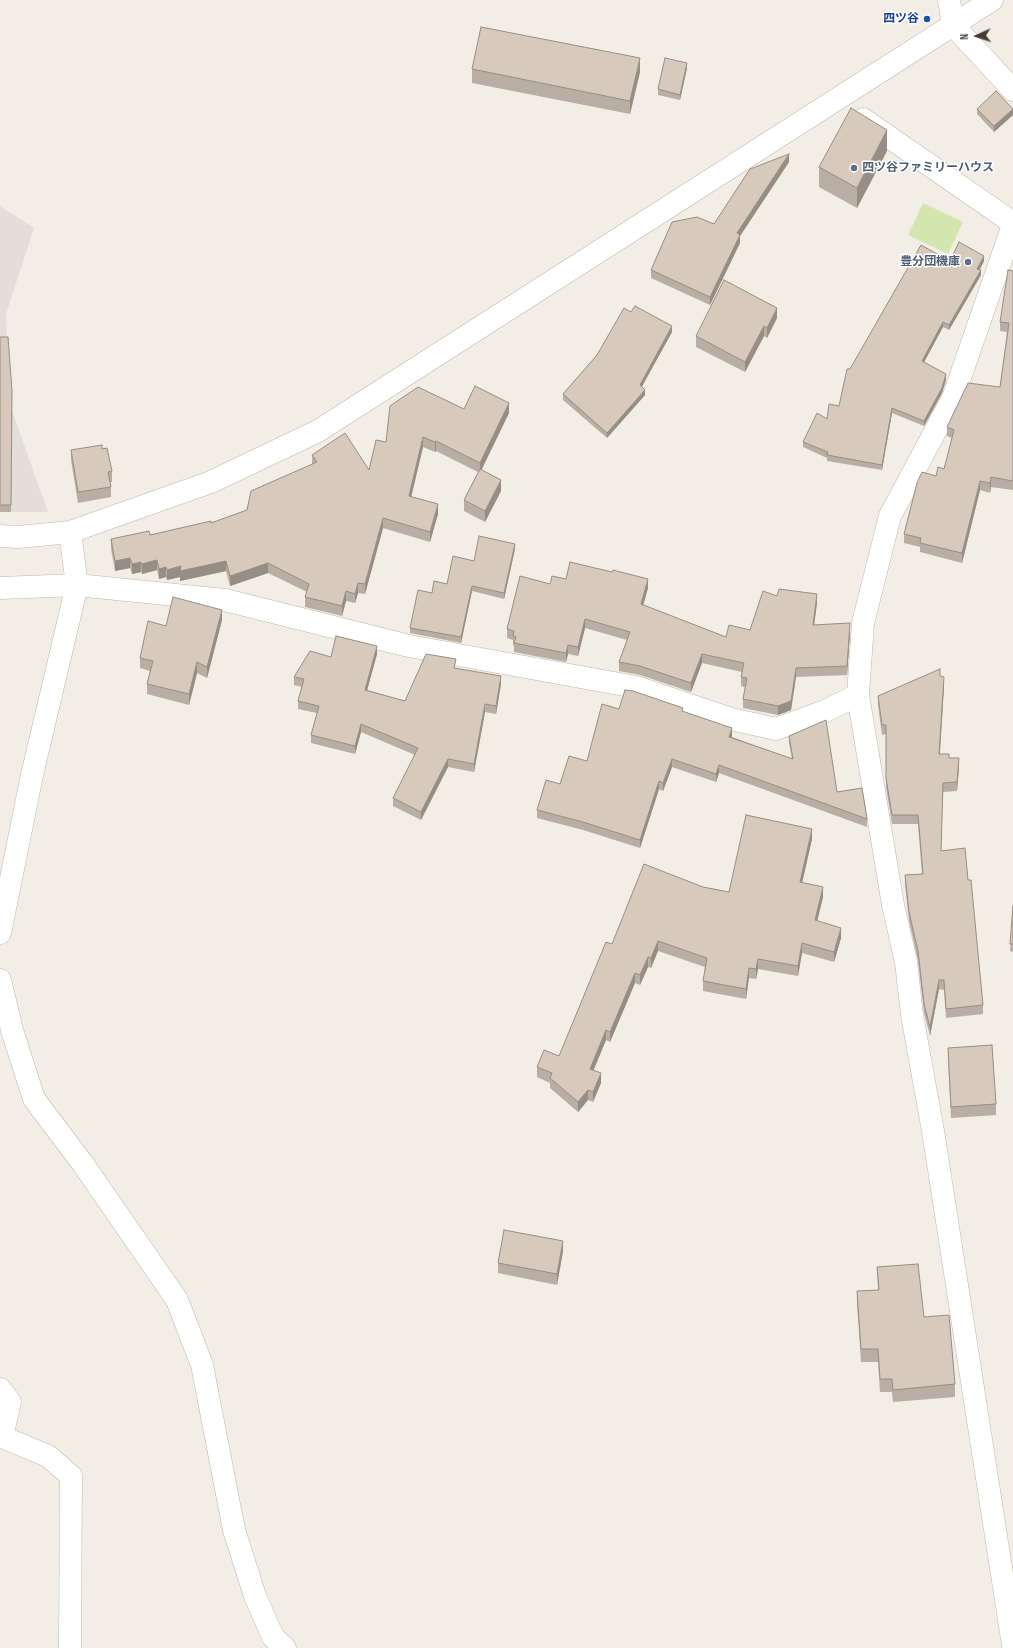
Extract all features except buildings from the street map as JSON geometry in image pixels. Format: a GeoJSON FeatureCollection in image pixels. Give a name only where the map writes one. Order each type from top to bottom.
{"type":"FeatureCollection","features":[{"type":"Feature","properties":{"kind":"street"},"geometry":{"type":"LineString","coordinates":[[949,0],[953,25],[1013,90]]}},
{"type":"Feature","properties":{"kind":"street"},"geometry":{"type":"LineString","coordinates":[[0,536],[18,537],[70,532],[211,482],[318,431],[992,0]]}},
{"type":"Feature","properties":{"kind":"street"},"geometry":{"type":"LineString","coordinates":[[836,100],[1013,224],[953,398],[890,516],[863,623],[858,695],[893,905],[906,962],[912,1015],[933,1131],[1013,1645]]}},
{"type":"Feature","properties":{"kind":"street"},"geometry":{"type":"LineString","coordinates":[[0,933],[32,775],[77,585],[70,532]]}},
{"type":"Feature","properties":{"kind":"street"},"geometry":{"type":"LineString","coordinates":[[0,588],[77,585],[225,600],[409,646],[636,687],[731,719],[776,728],[825,712],[858,695]]}},
{"type":"Feature","properties":{"kind":"street"},"geometry":{"type":"LineString","coordinates":[[0,980],[12,1030],[34,1099],[84,1164],[177,1300],[202,1365],[234,1530],[255,1596],[273,1638],[285,1648]]}},
{"type":"Feature","properties":{"kind":"street"},"geometry":{"type":"LineString","coordinates":[[0,1389],[10,1402],[2,1437],[48,1456],[71,1476],[70,1648]]}},
{"type":"Feature","properties":{"kind":"shaded area"},"geometry":{"type":"Polygon","coordinates":[[[0,206],[34,228],[6,314],[10,405],[48,512],[0,512],[0,206]]]}},
{"type":"Feature","properties":{"kind":"green space"},"geometry":{"type":"Polygon","coordinates":[[[923,203],[963,222],[948,254],[908,235],[923,203]]]}},
{"type":"Feature","properties":{"kind":"place","name":"四ツ谷"},"geometry":{"type":"Point","coordinates":[927,19]}},
{"type":"Feature","properties":{"kind":"place","name":"四ツ谷ファミリーハウス"},"geometry":{"type":"Point","coordinates":[854,168]}},
{"type":"Feature","properties":{"kind":"place","name":"豊分団機庫"},"geometry":{"type":"Point","coordinates":[968,262]}}]}
